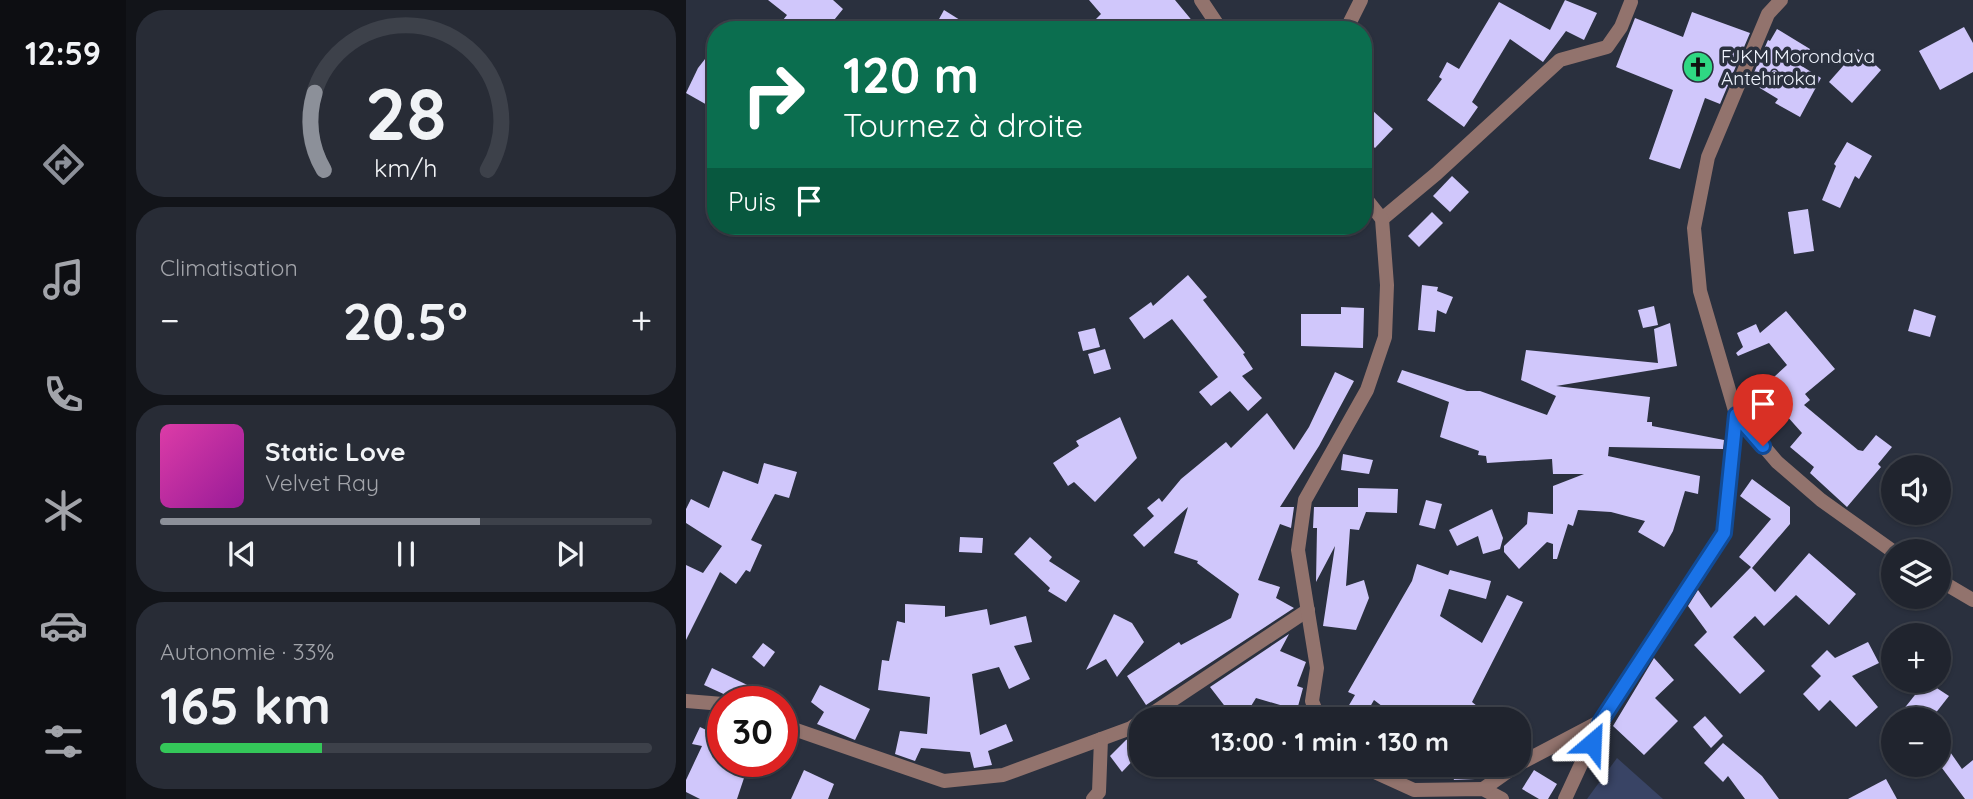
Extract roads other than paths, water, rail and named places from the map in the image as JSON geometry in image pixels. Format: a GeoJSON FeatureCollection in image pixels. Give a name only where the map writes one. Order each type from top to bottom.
{"type":"FeatureCollection","features":[{"type":"Feature","properties":{"kind":"street"},"geometry":{"type":"LineString","coordinates":[[1201,0],[1215,21]]}},
{"type":"Feature","properties":{"kind":"street"},"geometry":{"type":"LineString","coordinates":[[1350,21],[1361,0]]}},
{"type":"Feature","properties":{"kind":"street"},"geometry":{"type":"LineString","coordinates":[[1564,799],[1601,721],[1724,533],[1736,415],[1700,291],[1693,228],[1708,157],[1768,14],[1781,0]]}},
{"type":"Feature","properties":{"kind":"street"},"geometry":{"type":"LineString","coordinates":[[1382,219],[1436,174],[1560,60],[1607,47],[1621,27],[1631,2]]}},
{"type":"Feature","properties":{"kind":"street"},"geometry":{"type":"LineString","coordinates":[[1314,707],[1312,701],[1317,668],[1298,550],[1305,500],[1367,390],[1385,337],[1387,285],[1382,219],[1372,206]]}},
{"type":"Feature","properties":{"kind":"street"},"geometry":{"type":"LineString","coordinates":[[1736,415],[1795,477],[1881,542]]}},
{"type":"Feature","properties":{"kind":"street"},"geometry":{"type":"LineString","coordinates":[[1951,587],[1973,600]]}},
{"type":"Feature","properties":{"kind":"street"},"geometry":{"type":"LineString","coordinates":[[1162,707],[1308,610]]}},
{"type":"Feature","properties":{"kind":"street"},"geometry":{"type":"LineString","coordinates":[[686,701],[707,703]]}},
{"type":"Feature","properties":{"kind":"street"},"geometry":{"type":"LineString","coordinates":[[1531,757],[1601,721]]}},
{"type":"Feature","properties":{"kind":"street"},"geometry":{"type":"LineString","coordinates":[[798,731],[944,781],[1003,775],[1129,726]]}},
{"type":"Feature","properties":{"kind":"street"},"geometry":{"type":"LineString","coordinates":[[1093,799],[1099,792],[1101,739]]}},
{"type":"Feature","properties":{"kind":"street"},"geometry":{"type":"LineString","coordinates":[[1385,777],[1414,790],[1485,794],[1502,799]]}},
{"type":"Feature","properties":{"kind":"street"},"geometry":{"type":"LineString","coordinates":[[1485,794],[1504,777]]}},
{"type":"Feature","properties":{"kind":"place","name":"FJKM Morondava Antehiroka"},"geometry":{"type":"Point","coordinates":[1698,67]}}]}
